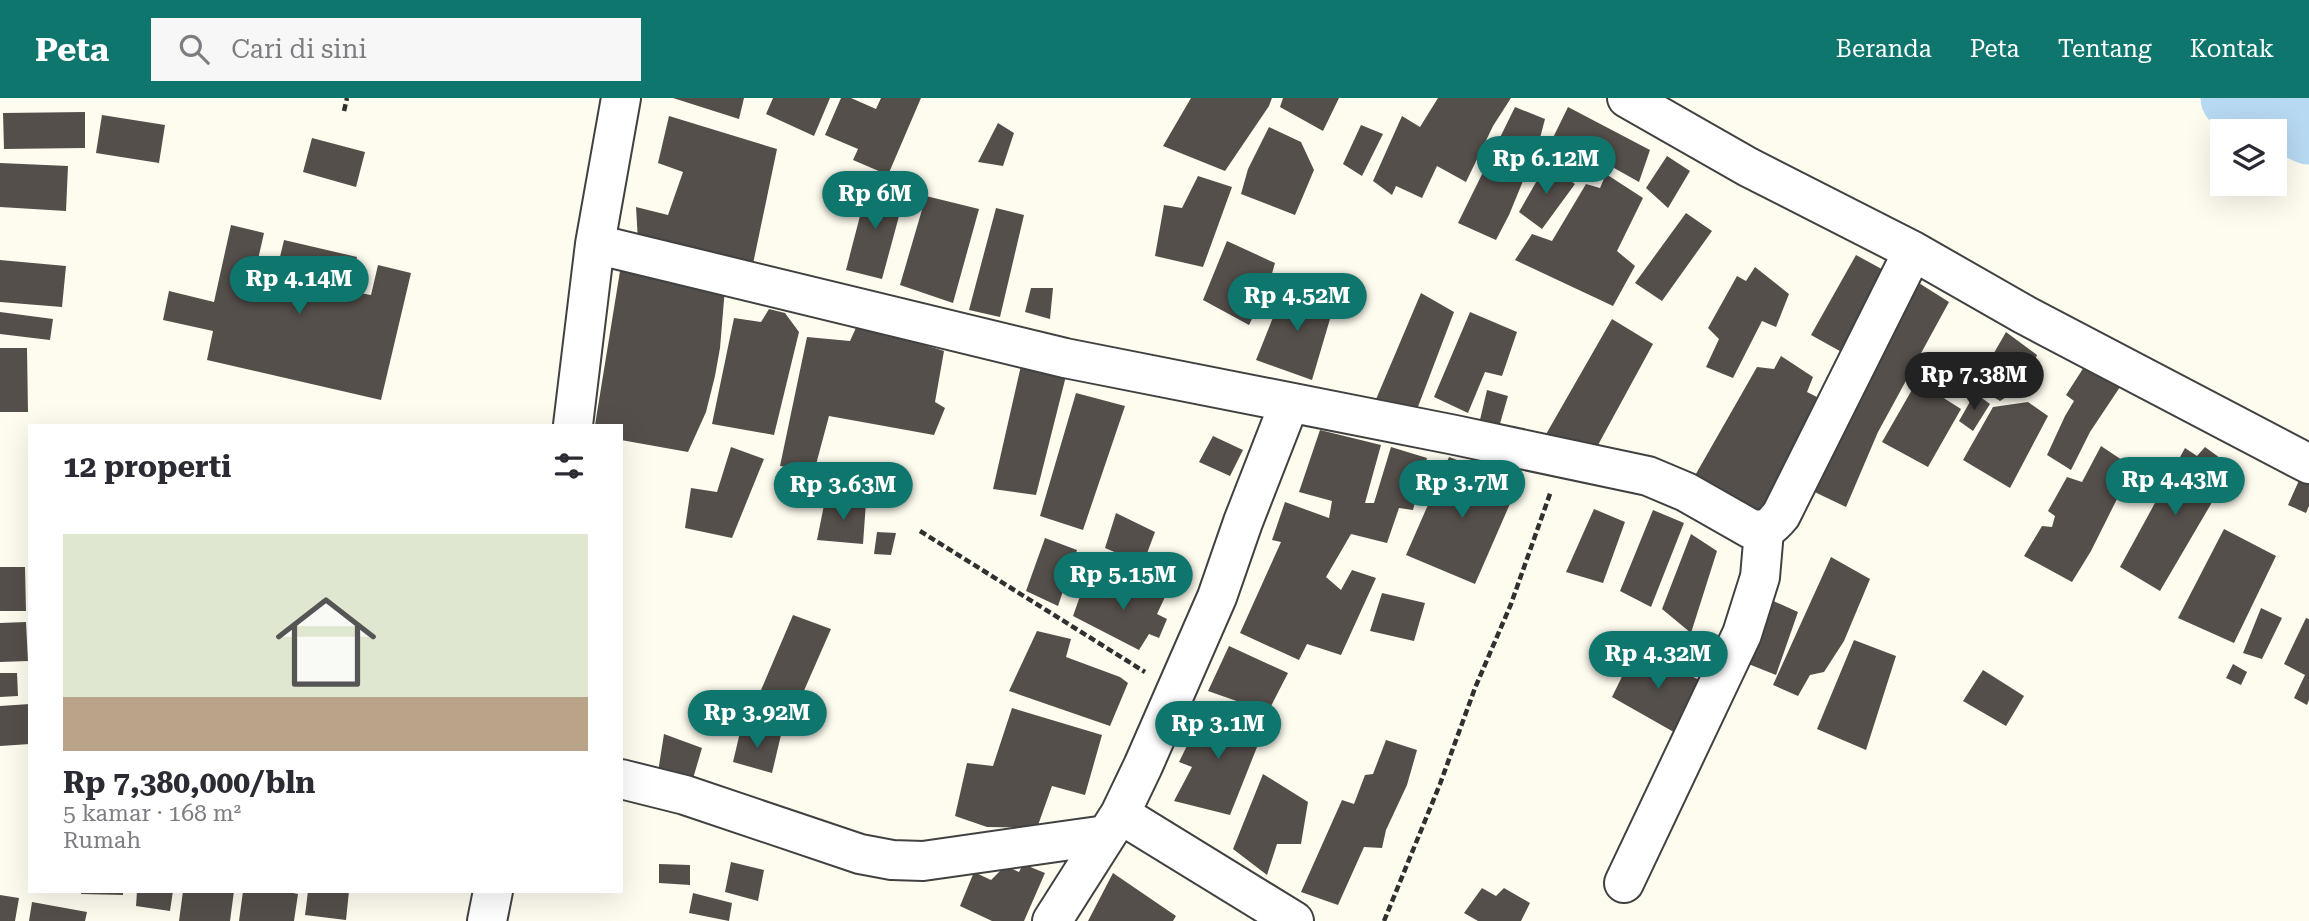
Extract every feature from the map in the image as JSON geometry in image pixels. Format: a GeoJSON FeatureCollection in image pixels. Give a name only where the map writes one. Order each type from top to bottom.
{"type":"FeatureCollection","features":[{"type":"Feature","properties":{"kind":"street"},"geometry":{"type":"LineString","coordinates":[[573,424],[595,244],[621,98]]}},
{"type":"Feature","properties":{"kind":"street"},"geometry":{"type":"LineString","coordinates":[[1627,98],[1748,167],[1913,251],[2025,315],[2309,464]]}},
{"type":"Feature","properties":{"kind":"street"},"geometry":{"type":"LineString","coordinates":[[595,244],[1065,358],[1165,376],[1289,404],[1455,435],[1648,476],[1686,492],[1751,529],[1764,531],[1781,515],[1913,251]]}},
{"type":"Feature","properties":{"kind":"street"},"geometry":{"type":"LineString","coordinates":[[1052,921],[1113,824],[1143,766],[1217,597],[1289,404]]}},
{"type":"Feature","properties":{"kind":"street"},"geometry":{"type":"LineString","coordinates":[[1624,883],[1742,634],[1760,577],[1764,531]]}},
{"type":"Feature","properties":{"kind":"street"},"geometry":{"type":"LineString","coordinates":[[623,780],[685,795],[860,854],[892,860],[923,860],[1113,824],[1294,921]]}},
{"type":"Feature","properties":{"kind":"street"},"geometry":{"type":"LineString","coordinates":[[487,921],[492,893]]}},
{"type":"Feature","properties":{"kind":"path"},"geometry":{"type":"LineString","coordinates":[[344,111],[347,98]]}},
{"type":"Feature","properties":{"kind":"path"},"geometry":{"type":"LineString","coordinates":[[1384,921],[1440,784],[1475,688],[1511,604],[1552,487],[1558,457]]}},
{"type":"Feature","properties":{"kind":"path"},"geometry":{"type":"LineString","coordinates":[[920,531],[1175,691]]}},
{"type":"Feature","properties":{"kind":"building"},"geometry":{"type":"Polygon","coordinates":[[[673,98],[744,98],[739,119],[673,98]]]}},
{"type":"Feature","properties":{"kind":"building"},"geometry":{"type":"Polygon","coordinates":[[[773,98],[830,98],[814,136],[766,114],[773,98]]]}},
{"type":"Feature","properties":{"kind":"building"},"geometry":{"type":"Polygon","coordinates":[[[841,98],[851,98],[876,109],[881,98],[921,98],[888,175],[853,160],[858,149],[825,135],[841,98]]]}},
{"type":"Feature","properties":{"kind":"building"},"geometry":{"type":"Polygon","coordinates":[[[1191,98],[1272,98],[1225,171],[1163,146],[1191,98]]]}},
{"type":"Feature","properties":{"kind":"building"},"geometry":{"type":"Polygon","coordinates":[[[1283,98],[1339,98],[1323,131],[1280,107],[1283,98]]]}},
{"type":"Feature","properties":{"kind":"building"},"geometry":{"type":"Polygon","coordinates":[[[1438,98],[1511,98],[1493,126],[1466,182],[1437,166],[1422,198],[1396,186],[1392,195],[1373,181],[1402,116],[1420,127],[1438,98]]]}},
{"type":"Feature","properties":{"kind":"building"},"geometry":{"type":"Polygon","coordinates":[[[1515,107],[1545,119],[1539,142],[1496,240],[1458,223],[1515,107]]]}},
{"type":"Feature","properties":{"kind":"building"},"geometry":{"type":"Polygon","coordinates":[[[1568,107],[1650,150],[1639,182],[1598,159],[1583,177],[1548,148],[1568,107]]]}},
{"type":"Feature","properties":{"kind":"building"},"geometry":{"type":"Polygon","coordinates":[[[85,112],[85,148],[4,149],[3,113],[85,112]]]}},
{"type":"Feature","properties":{"kind":"building"},"geometry":{"type":"Polygon","coordinates":[[[102,115],[165,125],[159,163],[96,153],[102,115]]]}},
{"type":"Feature","properties":{"kind":"building"},"geometry":{"type":"Polygon","coordinates":[[[669,116],[777,149],[753,264],[638,241],[636,207],[668,215],[683,172],[658,163],[669,116]]]}},
{"type":"Feature","properties":{"kind":"building"},"geometry":{"type":"Polygon","coordinates":[[[998,123],[1014,133],[1003,166],[978,162],[998,123]]]}},
{"type":"Feature","properties":{"kind":"building"},"geometry":{"type":"Polygon","coordinates":[[[1361,125],[1383,134],[1362,176],[1343,164],[1361,125]]]}},
{"type":"Feature","properties":{"kind":"building"},"geometry":{"type":"Polygon","coordinates":[[[1269,127],[1301,142],[1314,170],[1295,215],[1241,194],[1248,169],[1269,127]]]}},
{"type":"Feature","properties":{"kind":"building"},"geometry":{"type":"Polygon","coordinates":[[[312,138],[365,152],[356,187],[303,172],[312,138]]]}},
{"type":"Feature","properties":{"kind":"building"},"geometry":{"type":"Polygon","coordinates":[[[1667,156],[1690,171],[1668,208],[1646,188],[1667,156]]]}},
{"type":"Feature","properties":{"kind":"building"},"geometry":{"type":"Polygon","coordinates":[[[0,163],[68,166],[66,211],[0,207],[0,163]]]}},
{"type":"Feature","properties":{"kind":"building"},"geometry":{"type":"Polygon","coordinates":[[[1547,163],[1575,184],[1542,229],[1519,212],[1547,163]]]}},
{"type":"Feature","properties":{"kind":"building"},"geometry":{"type":"Polygon","coordinates":[[[1606,174],[1643,198],[1617,251],[1635,266],[1613,306],[1515,260],[1532,234],[1552,241],[1586,184],[1600,188],[1606,174]]]}},
{"type":"Feature","properties":{"kind":"building"},"geometry":{"type":"Polygon","coordinates":[[[1198,176],[1232,187],[1203,267],[1155,256],[1164,205],[1182,208],[1198,176]]]}},
{"type":"Feature","properties":{"kind":"building"},"geometry":{"type":"Polygon","coordinates":[[[869,181],[905,194],[882,279],[846,270],[869,181]]]}},
{"type":"Feature","properties":{"kind":"building"},"geometry":{"type":"Polygon","coordinates":[[[926,196],[979,209],[953,303],[900,285],[926,196]]]}},
{"type":"Feature","properties":{"kind":"building"},"geometry":{"type":"Polygon","coordinates":[[[996,208],[1024,215],[1000,317],[969,310],[996,208]]]}},
{"type":"Feature","properties":{"kind":"building"},"geometry":{"type":"Polygon","coordinates":[[[1686,213],[1712,231],[1662,301],[1635,283],[1686,213]]]}},
{"type":"Feature","properties":{"kind":"building"},"geometry":{"type":"Polygon","coordinates":[[[231,225],[264,233],[255,273],[275,278],[284,240],[357,257],[349,291],[371,295],[378,265],[411,273],[381,400],[207,360],[213,331],[163,320],[169,291],[214,302],[231,225]]]}},
{"type":"Feature","properties":{"kind":"building"},"geometry":{"type":"Polygon","coordinates":[[[1227,241],[1275,263],[1269,284],[1249,325],[1203,300],[1227,241]]]}},
{"type":"Feature","properties":{"kind":"building"},"geometry":{"type":"Polygon","coordinates":[[[1856,255],[1889,273],[1847,355],[1811,335],[1856,255]]]}},
{"type":"Feature","properties":{"kind":"building"},"geometry":{"type":"Polygon","coordinates":[[[0,260],[66,266],[62,307],[0,302],[0,260]]]}},
{"type":"Feature","properties":{"kind":"building"},"geometry":{"type":"Polygon","coordinates":[[[621,265],[725,288],[715,376],[706,412],[688,452],[623,440],[623,424],[595,424],[621,265]]]}},
{"type":"Feature","properties":{"kind":"building"},"geometry":{"type":"Polygon","coordinates":[[[1755,267],[1789,294],[1776,327],[1762,321],[1733,378],[1706,367],[1719,339],[1708,328],[1737,276],[1746,281],[1755,267]]]}},
{"type":"Feature","properties":{"kind":"building"},"geometry":{"type":"Polygon","coordinates":[[[1911,278],[1949,302],[1878,432],[1846,507],[1802,486],[1911,278]]]}},
{"type":"Feature","properties":{"kind":"building"},"geometry":{"type":"Polygon","coordinates":[[[1286,285],[1335,302],[1312,380],[1256,360],[1286,285]]]}},
{"type":"Feature","properties":{"kind":"building"},"geometry":{"type":"Polygon","coordinates":[[[1031,288],[1053,288],[1050,319],[1025,312],[1031,288]]]}},
{"type":"Feature","properties":{"kind":"building"},"geometry":{"type":"Polygon","coordinates":[[[1421,293],[1454,312],[1416,412],[1374,404],[1421,293]]]}},
{"type":"Feature","properties":{"kind":"building"},"geometry":{"type":"Polygon","coordinates":[[[769,309],[785,313],[799,332],[774,435],[712,424],[734,318],[761,322],[769,309]]]}},
{"type":"Feature","properties":{"kind":"building"},"geometry":{"type":"Polygon","coordinates":[[[0,312],[53,319],[50,340],[0,334],[0,312]]]}},
{"type":"Feature","properties":{"kind":"building"},"geometry":{"type":"Polygon","coordinates":[[[1470,312],[1517,332],[1502,376],[1485,372],[1468,413],[1434,397],[1470,312]]]}},
{"type":"Feature","properties":{"kind":"building"},"geometry":{"type":"Polygon","coordinates":[[[1612,319],[1653,344],[1598,445],[1545,436],[1612,319]]]}},
{"type":"Feature","properties":{"kind":"building"},"geometry":{"type":"Polygon","coordinates":[[[859,321],[944,351],[935,402],[945,408],[934,435],[829,416],[814,472],[780,466],[807,337],[850,341],[859,321]]]}},
{"type":"Feature","properties":{"kind":"building"},"geometry":{"type":"Polygon","coordinates":[[[2006,332],[2037,355],[2022,387],[2000,401],[1975,386],[2006,332]]]}},
{"type":"Feature","properties":{"kind":"building"},"geometry":{"type":"Polygon","coordinates":[[[0,348],[27,348],[28,412],[0,412],[0,348]]]}},
{"type":"Feature","properties":{"kind":"building"},"geometry":{"type":"Polygon","coordinates":[[[1781,356],[1813,377],[1807,392],[1817,397],[1760,516],[1689,486],[1757,367],[1774,369],[1781,356]]]}},
{"type":"Feature","properties":{"kind":"building"},"geometry":{"type":"Polygon","coordinates":[[[1022,361],[1068,368],[1036,495],[993,489],[1022,361]]]}},
{"type":"Feature","properties":{"kind":"building"},"geometry":{"type":"Polygon","coordinates":[[[2084,367],[2120,387],[2090,432],[2071,470],[2047,455],[2074,401],[2066,395],[2084,367]]]}},
{"type":"Feature","properties":{"kind":"building"},"geometry":{"type":"Polygon","coordinates":[[[1917,381],[1961,409],[1928,467],[1882,442],[1917,381]]]}},
{"type":"Feature","properties":{"kind":"building"},"geometry":{"type":"Polygon","coordinates":[[[1487,390],[1508,396],[1499,427],[1479,424],[1487,390]]]}},
{"type":"Feature","properties":{"kind":"building"},"geometry":{"type":"Polygon","coordinates":[[[1076,393],[1125,406],[1083,530],[1040,516],[1076,393]]]}},
{"type":"Feature","properties":{"kind":"building"},"geometry":{"type":"Polygon","coordinates":[[[1975,393],[1990,404],[1973,431],[1959,421],[1975,393]]]}},
{"type":"Feature","properties":{"kind":"building"},"geometry":{"type":"Polygon","coordinates":[[[2028,402],[2048,416],[2010,488],[1963,460],[1993,407],[2028,402]]]}},
{"type":"Feature","properties":{"kind":"building"},"geometry":{"type":"Polygon","coordinates":[[[1320,430],[1381,445],[1365,503],[1374,503],[1391,447],[1427,458],[1413,510],[1399,508],[1387,543],[1351,534],[1326,577],[1341,590],[1352,570],[1376,578],[1341,655],[1307,644],[1299,660],[1240,633],[1281,542],[1272,540],[1285,502],[1329,518],[1332,501],[1299,492],[1320,430]]]}},
{"type":"Feature","properties":{"kind":"building"},"geometry":{"type":"Polygon","coordinates":[[[1213,436],[1243,450],[1230,476],[1199,462],[1213,436]]]}},
{"type":"Feature","properties":{"kind":"building"},"geometry":{"type":"Polygon","coordinates":[[[2101,446],[2122,460],[2118,467],[2129,475],[2091,551],[2072,582],[2024,556],[2042,526],[2052,527],[2055,516],[2048,511],[2067,477],[2082,482],[2101,446]]]}},
{"type":"Feature","properties":{"kind":"building"},"geometry":{"type":"Polygon","coordinates":[[[731,447],[764,459],[732,538],[685,528],[691,488],[717,492],[731,447]]]}},
{"type":"Feature","properties":{"kind":"building"},"geometry":{"type":"Polygon","coordinates":[[[2205,447],[2220,458],[2218,464],[2228,475],[2160,591],[2120,567],[2185,448],[2197,456],[2205,447]]]}},
{"type":"Feature","properties":{"kind":"building"},"geometry":{"type":"Polygon","coordinates":[[[1449,457],[1519,483],[1475,584],[1406,555],[1449,457]]]}},
{"type":"Feature","properties":{"kind":"building"},"geometry":{"type":"Polygon","coordinates":[[[2301,476],[2309,480],[2309,506],[2306,513],[2288,505],[2301,476]]]}},
{"type":"Feature","properties":{"kind":"building"},"geometry":{"type":"Polygon","coordinates":[[[825,500],[866,502],[863,544],[817,540],[825,500]]]}},
{"type":"Feature","properties":{"kind":"building"},"geometry":{"type":"Polygon","coordinates":[[[1594,509],[1625,522],[1603,583],[1566,572],[1594,509]]]}},
{"type":"Feature","properties":{"kind":"building"},"geometry":{"type":"Polygon","coordinates":[[[1653,510],[1684,523],[1651,607],[1620,591],[1653,510]]]}},
{"type":"Feature","properties":{"kind":"building"},"geometry":{"type":"Polygon","coordinates":[[[1116,513],[1155,532],[1143,564],[1105,548],[1116,513]]]}},
{"type":"Feature","properties":{"kind":"building"},"geometry":{"type":"Polygon","coordinates":[[[2224,529],[2276,556],[2234,643],[2178,618],[2224,529]]]}},
{"type":"Feature","properties":{"kind":"building"},"geometry":{"type":"Polygon","coordinates":[[[877,532],[896,533],[891,555],[874,554],[877,532]]]}},
{"type":"Feature","properties":{"kind":"building"},"geometry":{"type":"Polygon","coordinates":[[[1691,534],[1717,551],[1691,633],[1662,609],[1691,534]]]}},
{"type":"Feature","properties":{"kind":"building"},"geometry":{"type":"Polygon","coordinates":[[[1045,538],[1077,550],[1058,606],[1026,591],[1045,538]]]}},
{"type":"Feature","properties":{"kind":"building"},"geometry":{"type":"Polygon","coordinates":[[[1831,557],[1870,579],[1844,641],[1824,672],[1810,675],[1798,696],[1773,685],[1831,557]]]}},
{"type":"Feature","properties":{"kind":"building"},"geometry":{"type":"Polygon","coordinates":[[[0,567],[25,567],[26,611],[0,611],[0,567]]]}},
{"type":"Feature","properties":{"kind":"building"},"geometry":{"type":"Polygon","coordinates":[[[1127,577],[1165,597],[1157,614],[1167,619],[1159,638],[1149,634],[1139,650],[1073,616],[1085,582],[1116,594],[1127,577]]]}},
{"type":"Feature","properties":{"kind":"building"},"geometry":{"type":"Polygon","coordinates":[[[1382,593],[1425,603],[1414,641],[1370,631],[1382,593]]]}},
{"type":"Feature","properties":{"kind":"building"},"geometry":{"type":"Polygon","coordinates":[[[1758,594],[1798,612],[1776,675],[1736,659],[1758,594]]]}},
{"type":"Feature","properties":{"kind":"building"},"geometry":{"type":"Polygon","coordinates":[[[2261,608],[2282,618],[2262,659],[2243,653],[2261,608]]]}},
{"type":"Feature","properties":{"kind":"building"},"geometry":{"type":"Polygon","coordinates":[[[793,615],[831,629],[799,702],[761,690],[793,615]]]}},
{"type":"Feature","properties":{"kind":"building"},"geometry":{"type":"Polygon","coordinates":[[[2306,618],[2309,619],[2307,705],[2294,698],[2305,675],[2284,664],[2306,618]]]}},
{"type":"Feature","properties":{"kind":"building"},"geometry":{"type":"Polygon","coordinates":[[[26,622],[28,661],[0,662],[0,623],[26,622]]]}},
{"type":"Feature","properties":{"kind":"building"},"geometry":{"type":"Polygon","coordinates":[[[1037,631],[1071,639],[1066,657],[1120,677],[1128,683],[1110,726],[1009,691],[1037,631]]]}},
{"type":"Feature","properties":{"kind":"building"},"geometry":{"type":"Polygon","coordinates":[[[1854,640],[1896,656],[1866,750],[1817,729],[1854,640]]]}},
{"type":"Feature","properties":{"kind":"building"},"geometry":{"type":"Polygon","coordinates":[[[1229,646],[1288,673],[1268,712],[1208,691],[1229,646]]]}},
{"type":"Feature","properties":{"kind":"building"},"geometry":{"type":"Polygon","coordinates":[[[1636,648],[1705,683],[1679,735],[1612,697],[1636,648]]]}},
{"type":"Feature","properties":{"kind":"building"},"geometry":{"type":"Polygon","coordinates":[[[2233,664],[2247,672],[2241,685],[2226,678],[2233,664]]]}},
{"type":"Feature","properties":{"kind":"building"},"geometry":{"type":"Polygon","coordinates":[[[1983,670],[2024,696],[2006,726],[1963,701],[1983,670]]]}},
{"type":"Feature","properties":{"kind":"building"},"geometry":{"type":"Polygon","coordinates":[[[0,673],[17,673],[18,696],[0,697],[0,673]]]}},
{"type":"Feature","properties":{"kind":"building"},"geometry":{"type":"Polygon","coordinates":[[[28,704],[28,744],[0,746],[0,706],[28,704]]]}},
{"type":"Feature","properties":{"kind":"building"},"geometry":{"type":"Polygon","coordinates":[[[1012,708],[1102,735],[1085,795],[1052,786],[1037,828],[987,827],[955,816],[967,763],[993,766],[1012,708]]]}},
{"type":"Feature","properties":{"kind":"building"},"geometry":{"type":"Polygon","coordinates":[[[1205,709],[1265,727],[1230,815],[1174,801],[1192,767],[1179,762],[1205,709]]]}},
{"type":"Feature","properties":{"kind":"building"},"geometry":{"type":"Polygon","coordinates":[[[741,728],[781,735],[772,773],[733,762],[741,728]]]}},
{"type":"Feature","properties":{"kind":"building"},"geometry":{"type":"Polygon","coordinates":[[[664,734],[702,748],[692,782],[658,772],[664,734]]]}},
{"type":"Feature","properties":{"kind":"building"},"geometry":{"type":"Polygon","coordinates":[[[1386,740],[1417,750],[1407,785],[1386,830],[1382,848],[1364,847],[1338,905],[1301,892],[1342,800],[1354,804],[1365,775],[1373,774],[1386,740]]]}},
{"type":"Feature","properties":{"kind":"building"},"geometry":{"type":"Polygon","coordinates":[[[1263,774],[1308,802],[1301,844],[1277,844],[1267,875],[1233,849],[1263,774]]]}},
{"type":"Feature","properties":{"kind":"building"},"geometry":{"type":"Polygon","coordinates":[[[731,862],[764,870],[758,901],[725,892],[731,862]]]}},
{"type":"Feature","properties":{"kind":"building"},"geometry":{"type":"Polygon","coordinates":[[[659,864],[690,865],[690,885],[659,883],[659,864]]]}},
{"type":"Feature","properties":{"kind":"building"},"geometry":{"type":"Polygon","coordinates":[[[1023,864],[1045,873],[1024,921],[992,921],[960,906],[974,872],[991,880],[1005,866],[1019,872],[1023,864]]]}},
{"type":"Feature","properties":{"kind":"building"},"geometry":{"type":"Polygon","coordinates":[[[1113,873],[1176,916],[1173,921],[1088,921],[1113,873]]]}},
{"type":"Feature","properties":{"kind":"building"},"geometry":{"type":"Polygon","coordinates":[[[1482,888],[1496,896],[1504,888],[1530,903],[1521,921],[1478,921],[1464,913],[1482,888]]]}},
{"type":"Feature","properties":{"kind":"building"},"geometry":{"type":"Polygon","coordinates":[[[123,893],[123,895],[81,894],[123,893]]]}},
{"type":"Feature","properties":{"kind":"building"},"geometry":{"type":"Polygon","coordinates":[[[137,893],[173,893],[170,911],[136,906],[137,893]]]}},
{"type":"Feature","properties":{"kind":"building"},"geometry":{"type":"Polygon","coordinates":[[[183,893],[234,893],[230,921],[179,921],[183,893]]]}},
{"type":"Feature","properties":{"kind":"building"},"geometry":{"type":"Polygon","coordinates":[[[243,893],[298,894],[294,921],[239,921],[243,893]]]}},
{"type":"Feature","properties":{"kind":"building"},"geometry":{"type":"Polygon","coordinates":[[[308,893],[349,893],[346,920],[305,915],[308,893]]]}},
{"type":"Feature","properties":{"kind":"building"},"geometry":{"type":"Polygon","coordinates":[[[693,893],[732,903],[729,921],[689,913],[693,893]]]}},
{"type":"Feature","properties":{"kind":"building"},"geometry":{"type":"Polygon","coordinates":[[[0,895],[19,898],[15,921],[0,921],[0,895]]]}},
{"type":"Feature","properties":{"kind":"building"},"geometry":{"type":"Polygon","coordinates":[[[32,902],[87,912],[85,921],[29,921],[32,902]]]}},
{"type":"Feature","properties":{"kind":"waterway"},"geometry":{"type":"LineString","coordinates":[[2233,98],[2309,132]]}}]}
